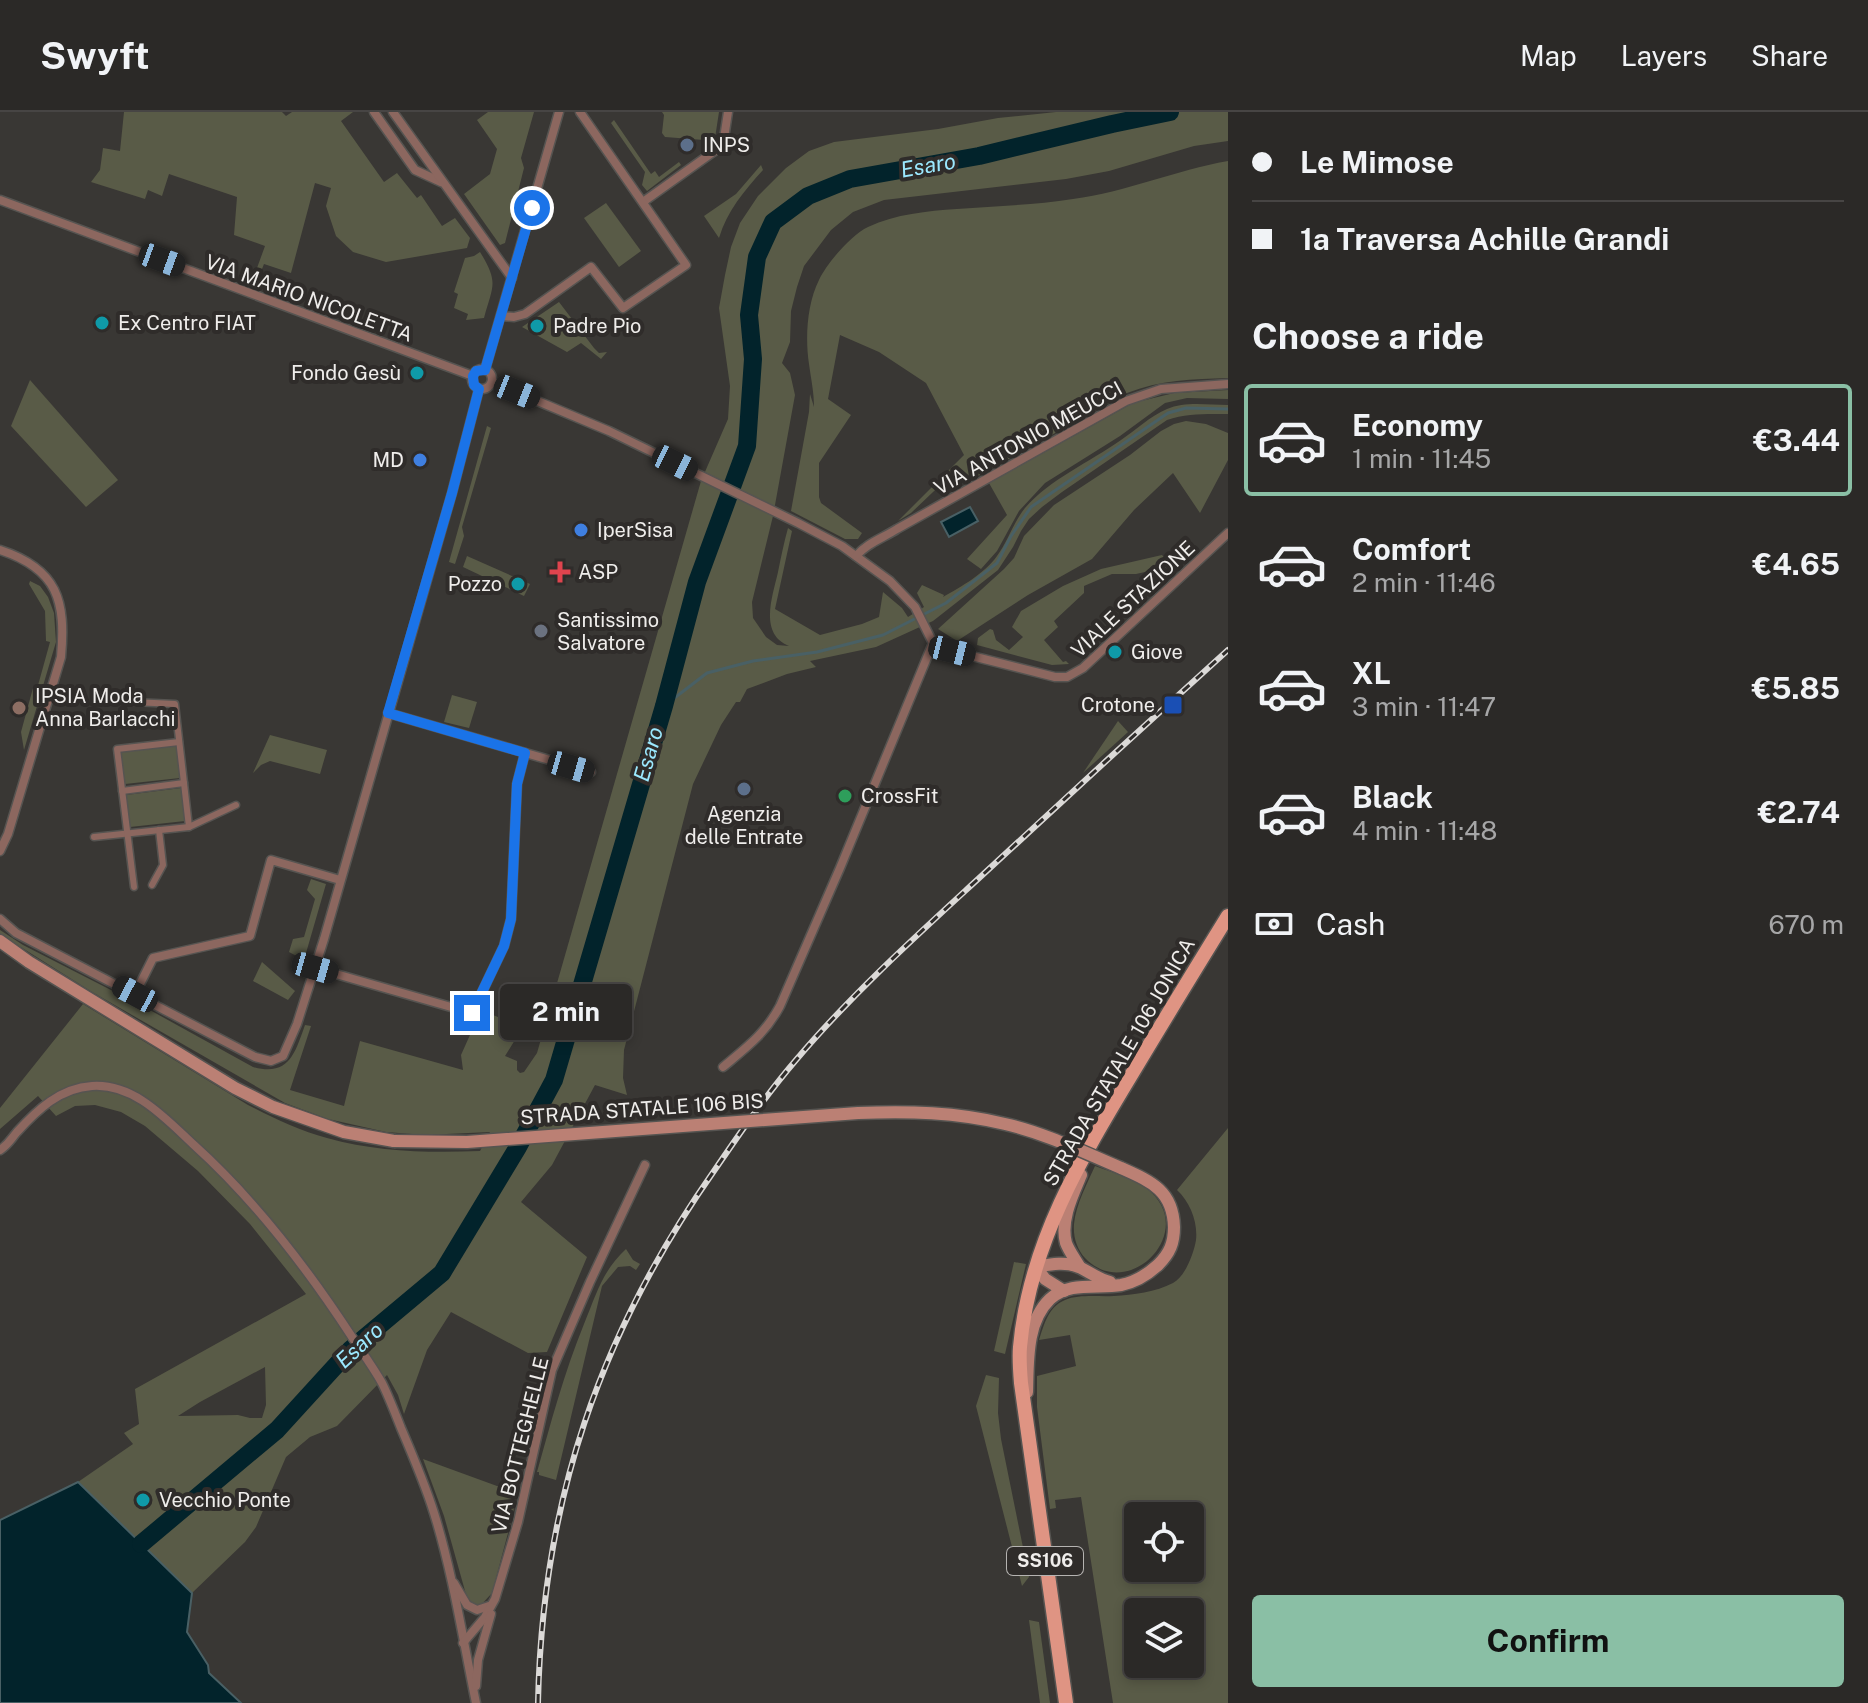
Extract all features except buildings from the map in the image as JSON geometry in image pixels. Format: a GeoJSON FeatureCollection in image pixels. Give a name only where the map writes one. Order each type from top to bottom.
{"type":"FeatureCollection","features":[{"type":"Feature","properties":{"kind":"main road","name":"STRADA STATALE 106 JONICA"},"geometry":{"type":"LineString","coordinates":[[1066,1703],[1021,1383],[1020,1347],[1029,1292],[1047,1232],[1067,1187],[1102,1123],[1228,916]]}},
{"type":"Feature","properties":{"kind":"main road"},"geometry":{"type":"LineString","coordinates":[[0,941],[29,962]]}},
{"type":"Feature","properties":{"kind":"main road"},"geometry":{"type":"LineString","coordinates":[[0,949],[29,962]]}},
{"type":"Feature","properties":{"kind":"main road","name":"STRADA STATALE 106 BIS"},"geometry":{"type":"LineString","coordinates":[[29,962],[235,1088],[273,1107],[344,1132],[394,1141],[467,1142],[909,1111],[939,1112],[1008,1124],[1152,1182],[1166,1196],[1174,1213],[1171,1249],[1146,1276],[1120,1285]]}},
{"type":"Feature","properties":{"kind":"main road"},"geometry":{"type":"LineString","coordinates":[[1102,1123],[1069,1204],[1065,1226],[1067,1244],[1079,1266],[1096,1278],[1120,1285]]}},
{"type":"Feature","properties":{"kind":"main road"},"geometry":{"type":"LineString","coordinates":[[1064,1291],[1045,1279],[1036,1267],[1058,1263],[1079,1266]]}},
{"type":"Feature","properties":{"kind":"main road"},"geometry":{"type":"LineString","coordinates":[[1026,1419],[1028,1355],[1039,1315],[1051,1298],[1064,1291],[1090,1285],[1120,1285]]}},
{"type":"Feature","properties":{"kind":"street"},"geometry":{"type":"LineString","coordinates":[[374,112],[415,170],[442,183]]}},
{"type":"Feature","properties":{"kind":"street"},"geometry":{"type":"LineString","coordinates":[[393,112],[512,278]]}},
{"type":"Feature","properties":{"kind":"street"},"geometry":{"type":"LineString","coordinates":[[485,370],[559,112]]}},
{"type":"Feature","properties":{"kind":"street"},"geometry":{"type":"LineString","coordinates":[[501,316],[525,314],[591,267],[623,308],[686,265],[580,112]]}},
{"type":"Feature","properties":{"kind":"street"},"geometry":{"type":"LineString","coordinates":[[643,202],[723,145],[728,112]]}},
{"type":"Feature","properties":{"kind":"street","name":"VIA MARIO NICOLETTA"},"geometry":{"type":"LineString","coordinates":[[0,200],[473,376]]}},
{"type":"Feature","properties":{"kind":"street"},"geometry":{"type":"LineString","coordinates":[[485,370],[490,373],[492,382],[489,387],[479,389],[474,385],[473,376],[476,371],[485,370]]}},
{"type":"Feature","properties":{"kind":"street"},"geometry":{"type":"LineString","coordinates":[[492,382],[573,415],[675,463],[798,523],[856,556],[890,581],[915,607],[933,643],[780,1006],[770,1025],[758,1038],[723,1067]]}},
{"type":"Feature","properties":{"kind":"street","name":"VIA ANTONIO MEUCCI"},"geometry":{"type":"LineString","coordinates":[[856,556],[864,546],[880,540],[1126,401],[1161,389],[1228,384]]}},
{"type":"Feature","properties":{"kind":"street"},"geometry":{"type":"LineString","coordinates":[[0,913],[2,922],[16,933],[255,1057],[271,1061],[283,1056],[315,968],[479,389]]}},
{"type":"Feature","properties":{"kind":"street","name":"VIALE STAZIONE"},"geometry":{"type":"LineString","coordinates":[[933,643],[952,651],[1055,677],[1067,677],[1089,664],[1228,533]]}},
{"type":"Feature","properties":{"kind":"street"},"geometry":{"type":"LineString","coordinates":[[0,550],[16,555],[37,568],[52,583],[61,606],[63,628],[61,657],[0,860]]}},
{"type":"Feature","properties":{"kind":"street"},"geometry":{"type":"LineString","coordinates":[[133,702],[175,704],[189,827]]}},
{"type":"Feature","properties":{"kind":"street"},"geometry":{"type":"LineString","coordinates":[[388,713],[591,772]]}},
{"type":"Feature","properties":{"kind":"street"},"geometry":{"type":"LineString","coordinates":[[134,887],[117,749],[179,742]]}},
{"type":"Feature","properties":{"kind":"street"},"geometry":{"type":"LineString","coordinates":[[315,968],[472,1013],[504,946],[511,919],[517,784],[525,753]]}},
{"type":"Feature","properties":{"kind":"street"},"geometry":{"type":"LineString","coordinates":[[122,791],[184,783]]}},
{"type":"Feature","properties":{"kind":"street"},"geometry":{"type":"LineString","coordinates":[[94,837],[189,827],[236,805]]}},
{"type":"Feature","properties":{"kind":"street"},"geometry":{"type":"LineString","coordinates":[[152,885],[163,865],[159,830]]}},
{"type":"Feature","properties":{"kind":"street"},"geometry":{"type":"LineString","coordinates":[[0,843],[8,834]]}},
{"type":"Feature","properties":{"kind":"street"},"geometry":{"type":"LineString","coordinates":[[0,851],[8,834]]}},
{"type":"Feature","properties":{"kind":"street"},"geometry":{"type":"LineString","coordinates":[[135,994],[153,958],[250,936],[271,860],[340,880]]}},
{"type":"Feature","properties":{"kind":"street"},"geometry":{"type":"LineString","coordinates":[[0,1150],[35,1113],[69,1091],[92,1086],[114,1087],[134,1095],[158,1112],[210,1159],[268,1223],[322,1291],[383,1385],[434,1514],[449,1570],[476,1703]]}},
{"type":"Feature","properties":{"kind":"street"},"geometry":{"type":"LineString","coordinates":[[0,1139],[12,1137]]}},
{"type":"Feature","properties":{"kind":"street","name":"VIA BOTTEGHELLE"},"geometry":{"type":"LineString","coordinates":[[463,1643],[485,1617],[495,1599],[518,1522],[552,1370],[645,1165]]}},
{"type":"Feature","properties":{"kind":"street"},"geometry":{"type":"LineString","coordinates":[[449,1570],[467,1605],[477,1610],[483,1609],[495,1599]]}},
{"type":"Feature","properties":{"kind":"street"},"geometry":{"type":"LineString","coordinates":[[476,1703],[478,1660],[495,1599]]}},
{"type":"Feature","properties":{"kind":"green space"},"geometry":{"type":"Polygon","coordinates":[[[124,112],[282,112],[286,116],[292,112],[353,112],[341,121],[384,182],[397,173],[417,198],[421,195],[442,226],[455,218],[470,238],[467,248],[386,262],[353,252],[336,236],[326,206],[331,188],[315,183],[291,273],[264,264],[262,269],[257,268],[265,246],[234,235],[237,197],[169,174],[162,196],[148,190],[145,199],[91,182],[100,170],[103,148],[120,151],[124,112]]]}},
{"type":"Feature","properties":{"kind":"green space"},"geometry":{"type":"Polygon","coordinates":[[[488,112],[534,112],[521,158],[524,168],[505,243],[500,245],[464,194],[490,174],[497,149],[477,120],[488,112]]]}},
{"type":"Feature","properties":{"kind":"green space"},"geometry":{"type":"Polygon","coordinates":[[[662,112],[719,112],[715,138],[709,146],[704,140],[665,137],[662,133],[662,112]]]}},
{"type":"Feature","properties":{"kind":"green space"},"geometry":{"type":"Polygon","coordinates":[[[1056,112],[1228,112],[1228,141],[1194,146],[1109,171],[1066,179],[884,200],[853,212],[831,230],[804,266],[791,311],[790,342],[782,363],[790,373],[795,395],[773,516],[752,602],[753,618],[766,637],[777,645],[789,646],[774,633],[770,613],[788,528],[792,531],[775,609],[820,635],[879,617],[883,592],[908,617],[924,607],[917,593],[922,585],[943,597],[972,579],[997,556],[1021,514],[1035,498],[1155,415],[1181,405],[1197,404],[1228,405],[1228,414],[1190,415],[1167,420],[1062,492],[1029,519],[998,570],[933,621],[876,647],[810,661],[816,667],[747,689],[721,725],[693,784],[624,1050],[623,1078],[627,1095],[595,1085],[552,1165],[521,1202],[587,1257],[547,1352],[528,1353],[451,1312],[427,1350],[404,1414],[387,1375],[337,1426],[310,1437],[286,1457],[256,1527],[245,1542],[192,1593],[78,1482],[133,1444],[124,1433],[139,1424],[135,1389],[306,1294],[250,1224],[198,1171],[145,1126],[121,1112],[95,1105],[75,1106],[56,1116],[38,1096],[0,1129],[0,1108],[83,1004],[248,1105],[317,1135],[384,1149],[461,1152],[480,1151],[490,1132],[425,1135],[386,1132],[328,1119],[285,1103],[92,992],[0,934],[0,930],[253,1067],[275,1069],[283,1065],[294,1053],[305,1025],[311,1026],[290,1090],[344,1106],[360,1041],[463,1070],[461,1055],[478,1017],[488,1013],[523,1027],[505,1056],[517,1061],[517,1070],[524,1072],[537,1053],[701,481],[728,419],[730,386],[719,308],[731,247],[740,223],[758,196],[786,168],[809,151],[834,142],[1056,112]],[[265,1367],[178,1416],[238,1415],[262,1418],[266,1405],[265,1367]]]}},
{"type":"Feature","properties":{"kind":"green space"},"geometry":{"type":"Polygon","coordinates":[[[614,120],[651,174],[655,171],[659,177],[679,162],[681,165],[647,191],[642,185],[645,172],[611,123],[614,120]]]}},
{"type":"Feature","properties":{"kind":"green space"},"geometry":{"type":"Polygon","coordinates":[[[1228,161],[1228,378],[1164,383],[1127,393],[969,481],[954,472],[911,513],[898,521],[964,455],[926,383],[879,352],[840,335],[828,399],[851,415],[819,463],[819,497],[821,503],[862,533],[858,539],[845,539],[791,511],[810,394],[814,407],[807,343],[812,300],[828,266],[854,236],[868,227],[901,216],[1093,196],[1228,161]]]}},
{"type":"Feature","properties":{"kind":"green space"},"geometry":{"type":"Polygon","coordinates":[[[761,165],[763,170],[731,210],[719,238],[704,216],[736,194],[761,165]]]}},
{"type":"Feature","properties":{"kind":"green space"},"geometry":{"type":"Polygon","coordinates":[[[606,203],[641,251],[619,267],[584,218],[606,203]]]}},
{"type":"Feature","properties":{"kind":"green space"},"geometry":{"type":"Polygon","coordinates":[[[480,252],[490,271],[492,291],[484,318],[466,320],[468,314],[454,308],[458,294],[454,292],[465,258],[480,252]]]}},
{"type":"Feature","properties":{"kind":"green space"},"geometry":{"type":"Polygon","coordinates":[[[559,302],[594,348],[599,353],[607,352],[601,359],[581,343],[567,352],[522,327],[559,302]]]}},
{"type":"Feature","properties":{"kind":"green space"},"geometry":{"type":"Polygon","coordinates":[[[30,380],[118,480],[86,507],[11,426],[30,380]]]}},
{"type":"Feature","properties":{"kind":"green space"},"geometry":{"type":"Polygon","coordinates":[[[1228,390],[1228,399],[1187,398],[1165,403],[1120,436],[1045,483],[1019,511],[997,551],[981,569],[967,559],[1007,515],[989,483],[1133,403],[1174,393],[1228,390]]]}},
{"type":"Feature","properties":{"kind":"green space"},"geometry":{"type":"Polygon","coordinates":[[[1186,421],[1206,424],[1228,433],[1228,460],[1200,513],[1173,473],[1134,510],[1092,559],[1028,595],[957,641],[938,629],[1004,569],[1014,558],[1024,536],[1054,505],[1161,431],[1186,421]]]}},
{"type":"Feature","properties":{"kind":"green space"},"geometry":{"type":"Polygon","coordinates":[[[487,426],[491,428],[462,527],[464,536],[455,564],[449,562],[487,426]]]}},
{"type":"Feature","properties":{"kind":"green space"},"geometry":{"type":"Polygon","coordinates":[[[1162,555],[1172,566],[1136,574],[1112,574],[1084,586],[1084,593],[1054,621],[1058,627],[1044,640],[1063,662],[1069,664],[1052,665],[977,645],[978,638],[990,629],[996,640],[1009,650],[1023,637],[1012,627],[1021,611],[1063,586],[1101,569],[1162,555]]]}},
{"type":"Feature","properties":{"kind":"green space"},"geometry":{"type":"Polygon","coordinates":[[[467,556],[530,584],[524,596],[463,567],[467,556]]]}},
{"type":"Feature","properties":{"kind":"green space"},"geometry":{"type":"Polygon","coordinates":[[[30,581],[40,586],[48,597],[54,613],[56,642],[24,750],[21,732],[50,642],[46,641],[45,611],[30,581]]]}},
{"type":"Feature","properties":{"kind":"green space"},"geometry":{"type":"Polygon","coordinates":[[[452,695],[477,702],[469,728],[444,722],[452,695]]]}},
{"type":"Feature","properties":{"kind":"green space"},"geometry":{"type":"Polygon","coordinates":[[[1118,721],[1128,732],[1083,773],[1118,721]]]}},
{"type":"Feature","properties":{"kind":"green space"},"geometry":{"type":"Polygon","coordinates":[[[270,735],[327,750],[320,774],[270,761],[253,773],[270,735]]]}},
{"type":"Feature","properties":{"kind":"green space"},"geometry":{"type":"Polygon","coordinates":[[[176,745],[180,778],[125,784],[121,752],[176,745]]]}},
{"type":"Feature","properties":{"kind":"green space"},"geometry":{"type":"Polygon","coordinates":[[[181,788],[185,821],[130,827],[126,795],[181,788]]]}},
{"type":"Feature","properties":{"kind":"green space"},"geometry":{"type":"Polygon","coordinates":[[[311,879],[326,884],[304,960],[289,952],[293,939],[304,937],[315,899],[307,890],[311,879]]]}},
{"type":"Feature","properties":{"kind":"green space"},"geometry":{"type":"Polygon","coordinates":[[[262,962],[295,991],[288,1000],[253,981],[262,962]]]}},
{"type":"Feature","properties":{"kind":"green space"},"geometry":{"type":"Polygon","coordinates":[[[1228,1128],[1228,1703],[1113,1703],[1081,1497],[1055,1500],[1056,1508],[1050,1509],[1037,1407],[1037,1376],[1076,1366],[1070,1335],[1039,1340],[1051,1312],[1065,1300],[1144,1292],[1177,1280],[1185,1270],[1195,1245],[1196,1226],[1186,1200],[1177,1190],[1228,1128]]]}},
{"type":"Feature","properties":{"kind":"green space"},"geometry":{"type":"Polygon","coordinates":[[[1095,1166],[1140,1184],[1161,1205],[1166,1223],[1162,1240],[1153,1256],[1138,1267],[1121,1272],[1103,1270],[1085,1258],[1078,1247],[1074,1234],[1075,1217],[1095,1166]]]}},
{"type":"Feature","properties":{"kind":"green space"},"geometry":{"type":"Polygon","coordinates":[[[626,1249],[640,1264],[636,1270],[630,1266],[618,1267],[602,1286],[556,1480],[539,1475],[537,1472],[547,1435],[577,1342],[600,1284],[626,1249]]]}},
{"type":"Feature","properties":{"kind":"green space"},"geometry":{"type":"Polygon","coordinates":[[[1014,1262],[1026,1264],[1005,1354],[994,1351],[1014,1262]]]}},
{"type":"Feature","properties":{"kind":"green space"},"geometry":{"type":"Polygon","coordinates":[[[986,1375],[999,1378],[1001,1439],[1029,1577],[1022,1586],[976,1406],[986,1375]]]}},
{"type":"Feature","properties":{"kind":"green space"},"geometry":{"type":"Polygon","coordinates":[[[423,1459],[497,1486],[508,1485],[520,1475],[492,1593],[481,1605],[470,1604],[467,1598],[444,1516],[423,1459]]]}},
{"type":"Feature","properties":{"kind":"green space"},"geometry":{"type":"Polygon","coordinates":[[[1029,1620],[1039,1622],[1050,1703],[1040,1703],[1029,1620]]]}},
{"type":"Feature","properties":{"kind":"water"},"geometry":{"type":"Polygon","coordinates":[[[970,507],[978,521],[949,537],[941,522],[970,507]]]}},
{"type":"Feature","properties":{"kind":"water"},"geometry":{"type":"Polygon","coordinates":[[[78,1482],[192,1593],[187,1632],[208,1665],[209,1673],[241,1703],[0,1703],[0,1520],[78,1482]]]}},
{"type":"Feature","properties":{"kind":"waterway","name":"Esaro"},"geometry":{"type":"LineString","coordinates":[[141,1544],[277,1430],[350,1350],[442,1273],[518,1147],[554,1080],[664,706],[697,582],[747,446],[753,359],[749,315],[757,257],[773,222],[808,196],[850,179],[979,156],[1170,112]]}},
{"type":"Feature","properties":{"kind":"waterway"},"geometry":{"type":"LineString","coordinates":[[664,706],[707,673],[753,661],[817,652],[883,635],[946,603],[997,563],[1031,507],[1168,413],[1186,408],[1228,409]]}},
{"type":"Feature","properties":{"kind":"railway"},"geometry":{"type":"LineString","coordinates":[[538,1703],[542,1629],[551,1558],[565,1490],[584,1423],[609,1358],[639,1295],[714,1171],[785,1073],[861,990],[1228,650]]}},
{"type":"Feature","properties":{"kind":"place","name":"INPS"},"geometry":{"type":"Point","coordinates":[687,145]}},
{"type":"Feature","properties":{"kind":"place","name":"Ex Centro FIAT"},"geometry":{"type":"Point","coordinates":[102,323]}},
{"type":"Feature","properties":{"kind":"place","name":"Padre Pio"},"geometry":{"type":"Point","coordinates":[537,326]}},
{"type":"Feature","properties":{"kind":"place","name":"Fondo Gesù"},"geometry":{"type":"Point","coordinates":[417,373]}},
{"type":"Feature","properties":{"kind":"place","name":"MD"},"geometry":{"type":"Point","coordinates":[420,460]}},
{"type":"Feature","properties":{"kind":"place","name":"IperSisa"},"geometry":{"type":"Point","coordinates":[581,530]}},
{"type":"Feature","properties":{"kind":"place","name":"ASP"},"geometry":{"type":"Point","coordinates":[560,572]}},
{"type":"Feature","properties":{"kind":"place","name":"Pozzo"},"geometry":{"type":"Point","coordinates":[518,584]}},
{"type":"Feature","properties":{"kind":"place","name":"Santissimo Salvatore"},"geometry":{"type":"Point","coordinates":[541,631]}},
{"type":"Feature","properties":{"kind":"place","name":"Giove"},"geometry":{"type":"Point","coordinates":[1115,652]}},
{"type":"Feature","properties":{"kind":"place","name":"Crotone"},"geometry":{"type":"Point","coordinates":[1173,705]}},
{"type":"Feature","properties":{"kind":"place","name":"IPSIA Moda Anna Barlacchi"},"geometry":{"type":"Point","coordinates":[19,708]}},
{"type":"Feature","properties":{"kind":"place","name":"Agenzia delle Entrate"},"geometry":{"type":"Point","coordinates":[744,789]}},
{"type":"Feature","properties":{"kind":"place","name":"CrossFit"},"geometry":{"type":"Point","coordinates":[845,796]}},
{"type":"Feature","properties":{"kind":"place","name":"Vecchio Ponte"},"geometry":{"type":"Point","coordinates":[143,1500]}},
{"type":"Feature","properties":{"kind":"route"},"geometry":{"type":"LineString","coordinates":[[472,1013],[504,946],[511,919],[517,784],[525,753],[388,713],[479,389],[473,383],[473,376],[476,371],[485,370],[532,208]]}}]}
